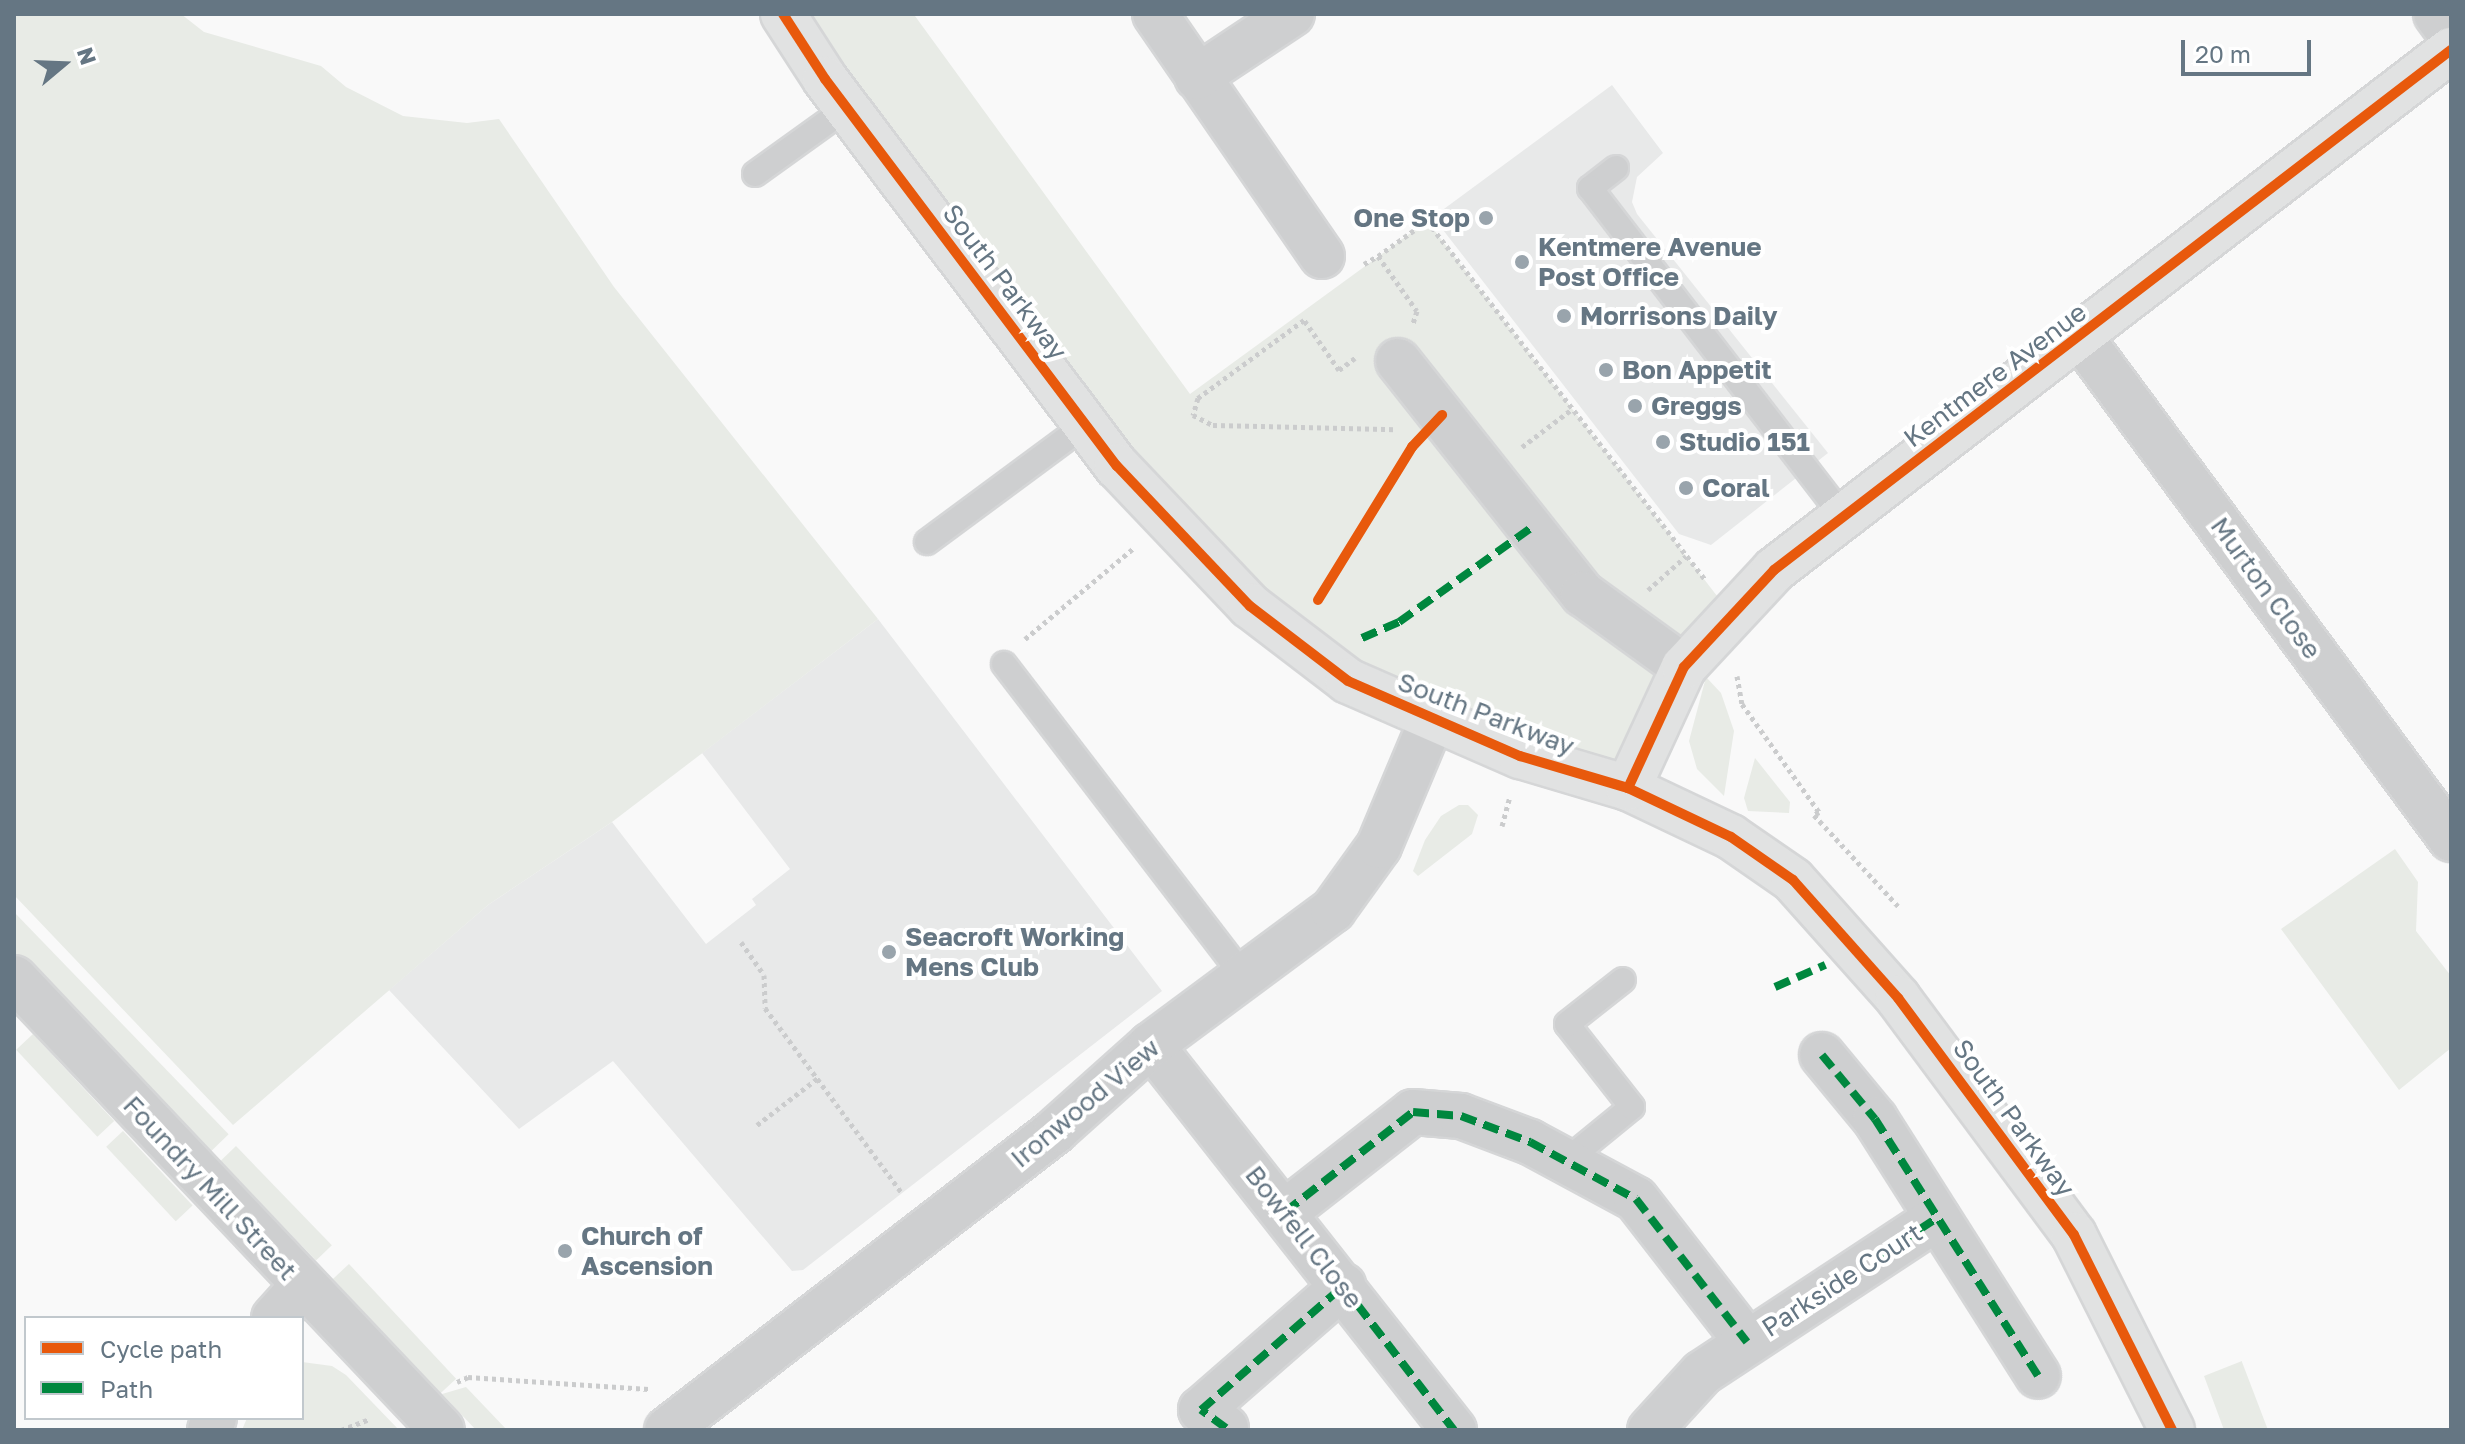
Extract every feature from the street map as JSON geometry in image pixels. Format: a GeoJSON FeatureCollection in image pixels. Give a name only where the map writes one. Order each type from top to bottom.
{"type":"FeatureCollection","features":[{"type":"Feature","properties":{"kind":"street","name":"South Parkway"},"geometry":{"type":"LineString","coordinates":[[783,14],[847,108],[1085,425],[1183,540],[1250,606],[1348,681],[1520,756],[1628,788],[1731,837],[1793,880],[1898,998],[2074,1235],[2172,1430]]}},
{"type":"Feature","properties":{"kind":"street"},"geometry":{"type":"LineString","coordinates":[[1155,14],[1197,77],[1339,256]]}},
{"type":"Feature","properties":{"kind":"street"},"geometry":{"type":"LineString","coordinates":[[1197,77],[1292,14]]}},
{"type":"Feature","properties":{"kind":"street"},"geometry":{"type":"LineString","coordinates":[[2436,14],[2451,35]]}},
{"type":"Feature","properties":{"kind":"street","name":"Kentmere Avenue"},"geometry":{"type":"LineString","coordinates":[[1628,788],[1684,667],[1774,570],[2081,338],[2451,50]]}},
{"type":"Feature","properties":{"kind":"street","name":"Murton Close"},"geometry":{"type":"LineString","coordinates":[[2081,338],[2451,839]]}},
{"type":"Feature","properties":{"kind":"street"},"geometry":{"type":"LineString","coordinates":[[1388,345],[1435,422],[1583,594],[1684,667]]}},
{"type":"Feature","properties":{"kind":"street","name":"Ironwood View"},"geometry":{"type":"LineString","coordinates":[[667,1430],[1056,1130],[1151,1045],[1333,910],[1379,846],[1432,720]]}},
{"type":"Feature","properties":{"kind":"street","name":"Foundry Mill Street"},"geometry":{"type":"LineString","coordinates":[[14,978],[288,1303],[428,1416]]}},
{"type":"Feature","properties":{"kind":"street","name":"Bowfell Close"},"geometry":{"type":"LineString","coordinates":[[1151,1045],[1454,1430]]}},
{"type":"Feature","properties":{"kind":"street","name":"Parkside Court"},"geometry":{"type":"LineString","coordinates":[[1822,1055],[1875,1119],[2038,1376]]}},
{"type":"Feature","properties":{"kind":"street"},"geometry":{"type":"LineString","coordinates":[[1285,1212],[1413,1112],[1461,1116],[1566,1161],[1636,1199],[1747,1342]]}},
{"type":"Feature","properties":{"kind":"street","name":"Parkside Court"},"geometry":{"type":"LineString","coordinates":[[1650,1430],[1702,1373],[1937,1218]]}},
{"type":"Feature","properties":{"kind":"street"},"geometry":{"type":"LineString","coordinates":[[1226,1428],[1201,1410],[1343,1286]]}},
{"type":"Feature","properties":{"kind":"lane"},"geometry":{"type":"LineString","coordinates":[[755,174],[847,108]]}},
{"type":"Feature","properties":{"kind":"lane"},"geometry":{"type":"LineString","coordinates":[[1616,168],[1590,188],[1843,517]]}},
{"type":"Feature","properties":{"kind":"lane"},"geometry":{"type":"LineString","coordinates":[[927,542],[1085,425]]}},
{"type":"Feature","properties":{"kind":"lane"},"geometry":{"type":"LineString","coordinates":[[1004,664],[1244,977]]}},
{"type":"Feature","properties":{"kind":"lane"},"geometry":{"type":"LineString","coordinates":[[1566,1161],[1632,1107],[1567,1024],[1623,980]]}},
{"type":"Feature","properties":{"kind":"path"},"geometry":{"type":"LineString","coordinates":[[1339,256],[1364,265],[1427,221],[1731,614]]}},
{"type":"Feature","properties":{"kind":"path"},"geometry":{"type":"LineString","coordinates":[[1378,256],[1417,311]]}},
{"type":"Feature","properties":{"kind":"path"},"geometry":{"type":"LineString","coordinates":[[1417,311],[1388,345],[1339,370],[1304,320],[1198,398],[1193,415],[1213,425],[1435,422]]}},
{"type":"Feature","properties":{"kind":"path"},"geometry":{"type":"LineString","coordinates":[[1388,345],[1417,311]]}},
{"type":"Feature","properties":{"kind":"path"},"geometry":{"type":"LineString","coordinates":[[1537,436],[1572,409]]}},
{"type":"Feature","properties":{"kind":"path"},"geometry":{"type":"LineString","coordinates":[[1004,664],[1037,624],[1138,545]]}},
{"type":"Feature","properties":{"kind":"path"},"geometry":{"type":"LineString","coordinates":[[1737,669],[1742,704],[1819,812],[1814,815],[1898,906]]}},
{"type":"Feature","properties":{"kind":"path"},"geometry":{"type":"LineString","coordinates":[[741,942],[764,975],[765,1008],[928,1229]]}},
{"type":"Feature","properties":{"kind":"path"},"geometry":{"type":"LineString","coordinates":[[757,1125],[818,1078]]}},
{"type":"Feature","properties":{"kind":"path"},"geometry":{"type":"LineString","coordinates":[[341,1430],[428,1416],[468,1377],[715,1393]]}},
{"type":"Feature","properties":{"kind":"shaded area"},"geometry":{"type":"Polygon","coordinates":[[[14,14],[181,14],[204,32],[321,66],[346,87],[403,116],[467,123],[499,119],[614,287],[878,619],[612,822],[488,905],[233,1125],[14,895],[14,14]]]}},
{"type":"Feature","properties":{"kind":"shaded area"},"geometry":{"type":"Polygon","coordinates":[[[783,14],[915,16],[1190,394],[1427,221],[1731,614],[1628,788],[1520,756],[1250,606],[783,14]]]}},
{"type":"Feature","properties":{"kind":"shaded area"},"geometry":{"type":"Polygon","coordinates":[[[1612,85],[1663,153],[1637,177],[1632,202],[1637,214],[1828,453],[1711,545],[1679,534],[1433,217],[1612,85]]]}},
{"type":"Feature","properties":{"kind":"shaded area"},"geometry":{"type":"Polygon","coordinates":[[[878,619],[1162,991],[803,1270],[792,1271],[613,1061],[519,1129],[389,990],[488,905],[612,822],[706,944],[756,905],[752,899],[790,869],[702,753],[878,619]]]}},
{"type":"Feature","properties":{"kind":"shaded area"},"geometry":{"type":"Polygon","coordinates":[[[1706,677],[1721,693],[1734,731],[1724,796],[1697,769],[1689,741],[1706,677]]]}},
{"type":"Feature","properties":{"kind":"shaded area"},"geometry":{"type":"Polygon","coordinates":[[[1755,758],[1790,802],[1789,813],[1748,811],[1744,798],[1755,758]]]}},
{"type":"Feature","properties":{"kind":"shaded area"},"geometry":{"type":"Polygon","coordinates":[[[1459,805],[1468,805],[1478,815],[1472,834],[1418,876],[1413,871],[1425,840],[1441,816],[1459,805]]]}},
{"type":"Feature","properties":{"kind":"shaded area"},"geometry":{"type":"Polygon","coordinates":[[[2395,849],[2418,882],[2416,931],[2451,976],[2451,1048],[2399,1090],[2281,929],[2395,849]]]}},
{"type":"Feature","properties":{"kind":"shaded area"},"geometry":{"type":"Polygon","coordinates":[[[14,912],[229,1134],[206,1157],[14,958],[14,912]]]}},
{"type":"Feature","properties":{"kind":"shaded area"},"geometry":{"type":"Polygon","coordinates":[[[33,1034],[114,1121],[97,1137],[16,1050],[33,1034]]]}},
{"type":"Feature","properties":{"kind":"shaded area"},"geometry":{"type":"Polygon","coordinates":[[[123,1131],[193,1206],[176,1221],[106,1147],[123,1131]]]}},
{"type":"Feature","properties":{"kind":"shaded area"},"geometry":{"type":"Polygon","coordinates":[[[236,1146],[332,1245],[316,1261],[220,1161],[236,1146]]]}},
{"type":"Feature","properties":{"kind":"shaded area"},"geometry":{"type":"Polygon","coordinates":[[[349,1264],[456,1379],[440,1394],[333,1279],[349,1264]]]}},
{"type":"Feature","properties":{"kind":"shaded area"},"geometry":{"type":"Polygon","coordinates":[[[2242,1361],[2268,1430],[2224,1430],[2204,1376],[2242,1361]]]}},
{"type":"Feature","properties":{"kind":"shaded area"},"geometry":{"type":"Polygon","coordinates":[[[304,1362],[332,1366],[346,1375],[399,1430],[242,1430],[246,1420],[304,1420],[304,1362]]]}},
{"type":"Feature","properties":{"kind":"shaded area"},"geometry":{"type":"Polygon","coordinates":[[[466,1387],[507,1430],[476,1430],[442,1394],[466,1387]]]}},
{"type":"Feature","properties":{"kind":"marked path"},"geometry":{"type":"LineString","coordinates":[[1362,638],[1399,622],[1531,528]]}},
{"type":"Feature","properties":{"kind":"marked path"},"geometry":{"type":"LineString","coordinates":[[1775,987],[1825,965]]}},
{"type":"Feature","properties":{"kind":"marked path"},"geometry":{"type":"LineString","coordinates":[[1822,1055],[1875,1119],[2038,1376]]}},
{"type":"Feature","properties":{"kind":"marked path"},"geometry":{"type":"LineString","coordinates":[[1285,1212],[1413,1112],[1461,1116],[1530,1142],[1636,1199],[1747,1342]]}},
{"type":"Feature","properties":{"kind":"marked path"},"geometry":{"type":"LineString","coordinates":[[1879,1256],[1937,1218]]}},
{"type":"Feature","properties":{"kind":"marked path"},"geometry":{"type":"LineString","coordinates":[[1226,1428],[1201,1410],[1343,1286],[1454,1430]]}},
{"type":"Feature","properties":{"kind":"cycle path"},"geometry":{"type":"LineString","coordinates":[[783,14],[825,79],[1117,466],[1250,606],[1348,681],[1520,756],[1628,788],[1731,837],[1793,880],[1898,998],[2074,1235],[2172,1430]]}},
{"type":"Feature","properties":{"kind":"cycle path"},"geometry":{"type":"LineString","coordinates":[[1628,788],[1684,667],[1774,570],[2451,50]]}},
{"type":"Feature","properties":{"kind":"cycle path"},"geometry":{"type":"LineString","coordinates":[[1318,600],[1412,447],[1442,415]]}},
{"type":"Feature","properties":{"kind":"place","name":"One Stop"},"geometry":{"type":"Point","coordinates":[1486,218]}},
{"type":"Feature","properties":{"kind":"place","name":"Kentmere Avenue Post Office"},"geometry":{"type":"Point","coordinates":[1522,262]}},
{"type":"Feature","properties":{"kind":"place","name":"Morrisons Daily"},"geometry":{"type":"Point","coordinates":[1564,316]}},
{"type":"Feature","properties":{"kind":"place","name":"Bon Appetit"},"geometry":{"type":"Point","coordinates":[1606,370]}},
{"type":"Feature","properties":{"kind":"place","name":"Greggs"},"geometry":{"type":"Point","coordinates":[1635,406]}},
{"type":"Feature","properties":{"kind":"place","name":"Studio 151"},"geometry":{"type":"Point","coordinates":[1663,442]}},
{"type":"Feature","properties":{"kind":"place","name":"Coral"},"geometry":{"type":"Point","coordinates":[1686,488]}},
{"type":"Feature","properties":{"kind":"place","name":"Seacroft Working Mens Club"},"geometry":{"type":"Point","coordinates":[889,952]}},
{"type":"Feature","properties":{"kind":"place","name":"Church of Ascension"},"geometry":{"type":"Point","coordinates":[565,1251]}}]}
